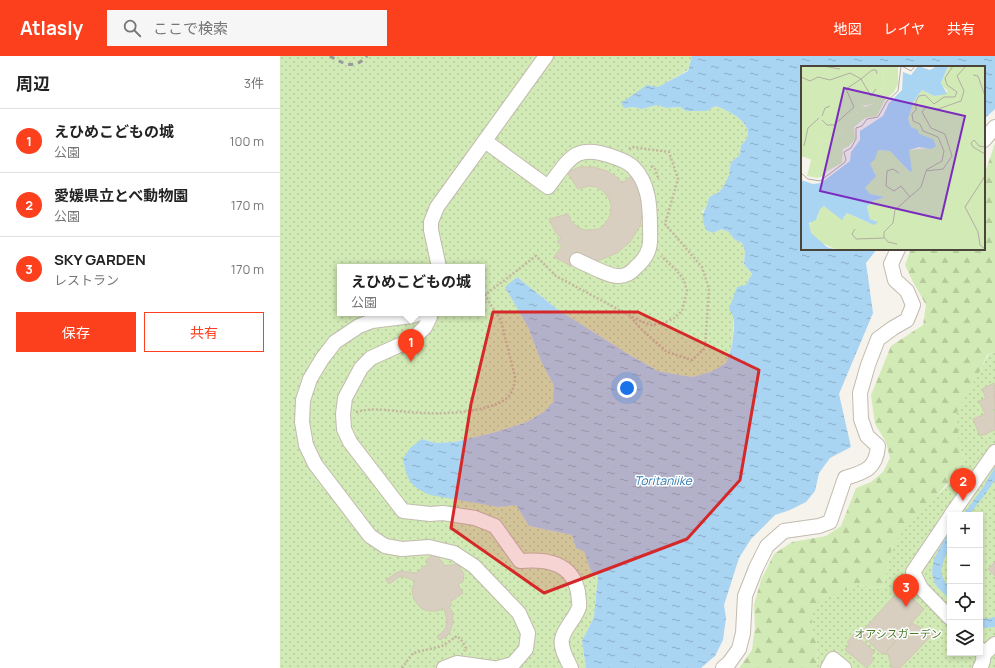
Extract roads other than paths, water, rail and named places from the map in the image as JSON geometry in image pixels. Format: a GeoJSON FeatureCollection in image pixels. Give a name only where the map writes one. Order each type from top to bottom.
{"type":"FeatureCollection","features":[{"type":"Feature","properties":{"kind":"lane"},"geometry":{"type":"LineString","coordinates":[[438,264],[431,230],[437,207],[546,56]]}},
{"type":"Feature","properties":{"kind":"lane"},"geometry":{"type":"LineString","coordinates":[[985,139],[995,127]]}},
{"type":"Feature","properties":{"kind":"lane"},"geometry":{"type":"LineString","coordinates":[[485,141],[548,187],[569,160],[584,152],[592,151],[626,162],[633,167],[645,185],[649,196],[650,242],[648,250],[638,266],[631,272],[618,276],[576,260]]}},
{"type":"Feature","properties":{"kind":"lane"},"geometry":{"type":"LineString","coordinates":[[723,668],[729,663],[739,649],[743,633],[745,596],[756,568],[767,546],[784,531],[819,526],[830,522],[845,478],[870,468],[877,457],[878,446],[867,436],[861,419],[860,393],[868,365],[878,339],[907,320],[913,305],[907,291],[895,280],[891,264],[898,250]]}},
{"type":"Feature","properties":{"kind":"lane"},"geometry":{"type":"LineString","coordinates":[[412,316],[372,321],[359,326],[335,342],[322,359],[310,379],[303,400],[302,422],[306,445],[315,464],[370,536],[385,546],[402,549],[429,547],[454,553],[474,566],[519,613],[528,633],[526,649],[512,664],[498,668]]}},
{"type":"Feature","properties":{"kind":"lane"},"geometry":{"type":"LineString","coordinates":[[430,316],[425,327],[413,339],[371,358],[361,368],[345,398],[343,414],[344,428],[350,442],[403,511],[430,514],[443,513],[475,518],[495,526],[520,561],[549,561],[569,572],[576,582],[579,606],[562,638],[562,648],[571,668]]}},
{"type":"Feature","properties":{"kind":"lane"},"geometry":{"type":"LineString","coordinates":[[954,512],[995,452]]}},
{"type":"Feature","properties":{"kind":"lane"},"geometry":{"type":"LineString","coordinates":[[947,522],[913,572],[921,588],[947,615]]}},
{"type":"Feature","properties":{"kind":"lane"},"geometry":{"type":"LineString","coordinates":[[981,657],[995,644]]}},
{"type":"Feature","properties":{"kind":"lane"},"geometry":{"type":"LineString","coordinates":[[828,668],[833,659],[844,668]]}},
{"type":"Feature","properties":{"kind":"lane"},"geometry":{"type":"LineString","coordinates":[[450,666],[493,668]]}},
{"type":"Feature","properties":{"kind":"water","name":"Toritaniike"},"geometry":{"type":"Polygon","coordinates":[[[692,56],[995,56],[995,109],[985,118],[985,66],[801,66],[801,250],[876,250],[866,263],[873,313],[839,394],[851,447],[830,458],[819,473],[815,491],[806,502],[775,515],[751,539],[739,558],[724,605],[726,618],[723,640],[715,656],[701,668],[586,668],[582,641],[594,617],[598,575],[592,574],[584,551],[576,548],[572,535],[529,526],[516,505],[499,507],[430,495],[410,482],[406,473],[403,459],[410,448],[422,439],[435,443],[455,442],[496,432],[527,422],[545,411],[553,402],[554,386],[541,361],[528,327],[505,287],[517,277],[557,309],[628,354],[658,371],[693,377],[713,371],[726,363],[732,346],[734,328],[734,318],[729,309],[737,287],[746,285],[752,274],[744,264],[745,251],[742,243],[734,239],[729,232],[721,229],[713,233],[706,230],[703,215],[709,197],[718,193],[724,186],[729,175],[731,162],[740,155],[741,145],[747,139],[748,132],[746,126],[742,121],[728,111],[715,106],[707,111],[686,111],[680,107],[666,108],[657,105],[642,109],[634,107],[624,108],[621,103],[647,85],[658,87],[688,71],[692,56]]]}},
{"type":"Feature","properties":{"kind":"water"},"geometry":{"type":"Polygon","coordinates":[[[995,467],[995,480],[971,512],[965,512],[984,486],[995,467]]]}},
{"type":"Feature","properties":{"kind":"water"},"geometry":{"type":"Polygon","coordinates":[[[947,537],[947,552],[942,572],[947,584],[947,596],[938,588],[932,573],[935,559],[947,537]]]}},
{"type":"Feature","properties":{"kind":"water"},"geometry":{"type":"Polygon","coordinates":[[[995,617],[995,627],[984,628],[983,618],[986,619],[995,617]]]}},
{"type":"Feature","properties":{"kind":"railway"},"geometry":{"type":"LineString","coordinates":[[330,56],[349,64],[358,63],[367,56]]}},
{"type":"Feature","properties":{"kind":"place","name":"えひめこどもの城"},"geometry":{"type":"Point","coordinates":[411,362]}},
{"type":"Feature","properties":{"kind":"place","name":"愛媛県立とべ動物園"},"geometry":{"type":"Point","coordinates":[963,501]}},
{"type":"Feature","properties":{"kind":"place","name":"SKY GARDEN"},"geometry":{"type":"Point","coordinates":[906,607]}},
{"type":"Feature","properties":{"kind":"park label","name":"オアシスガーデン"},"geometry":{"type":"Point","coordinates":[898,633]}}]}
